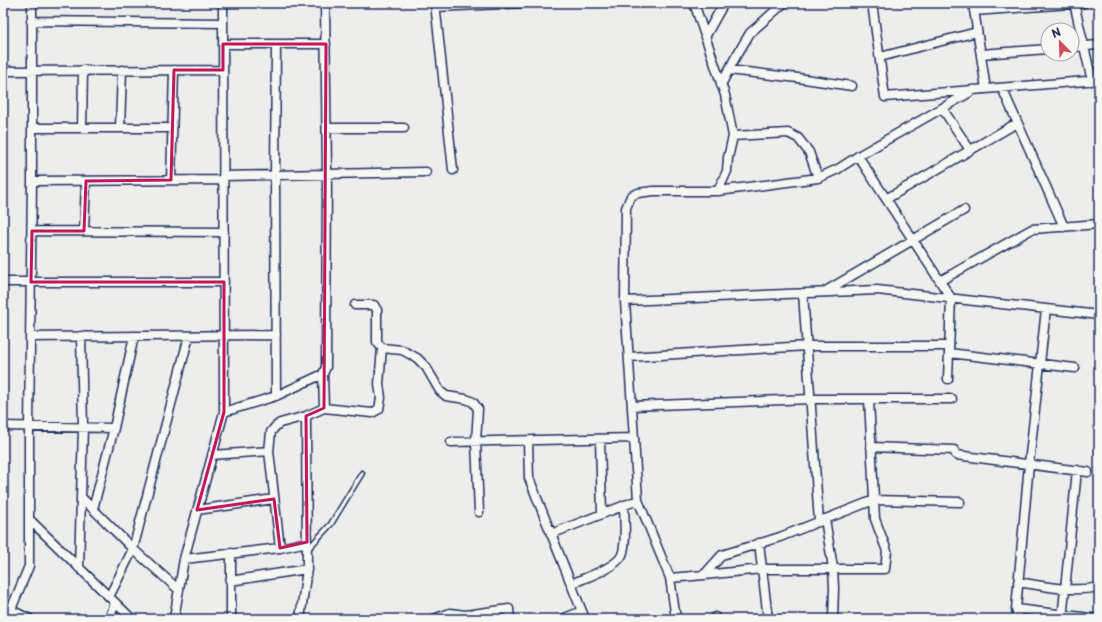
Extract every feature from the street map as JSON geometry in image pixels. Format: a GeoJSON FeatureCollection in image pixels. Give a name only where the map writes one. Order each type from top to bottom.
{"type":"FeatureCollection","features":[{"type":"Feature","properties":{"kind":"street"},"geometry":{"type":"LineString","coordinates":[[7,619],[29,566],[29,427],[32,231],[32,3]]}},
{"type":"Feature","properties":{"kind":"street"},"geometry":{"type":"LineString","coordinates":[[174,619],[184,559],[224,412],[223,3]]}},
{"type":"Feature","properties":{"kind":"street"},"geometry":{"type":"LineString","coordinates":[[324,408],[322,374],[326,367],[327,174],[325,3]]}},
{"type":"Feature","properties":{"kind":"street"},"geometry":{"type":"LineString","coordinates":[[453,170],[435,5],[524,3]]}},
{"type":"Feature","properties":{"kind":"street"},"geometry":{"type":"LineString","coordinates":[[694,3],[725,95],[732,136],[727,171],[718,191]]}},
{"type":"Feature","properties":{"kind":"street"},"geometry":{"type":"LineString","coordinates":[[705,37],[724,3]]}},
{"type":"Feature","properties":{"kind":"street"},"geometry":{"type":"LineString","coordinates":[[721,85],[750,33],[784,3]]}},
{"type":"Feature","properties":{"kind":"street"},"geometry":{"type":"LineString","coordinates":[[872,3],[885,97],[1095,80],[1084,46],[1074,3]]}},
{"type":"Feature","properties":{"kind":"street"},"geometry":{"type":"LineString","coordinates":[[986,89],[974,7],[1084,3]]}},
{"type":"Feature","properties":{"kind":"street"},"geometry":{"type":"LineString","coordinates":[[32,21],[223,23]]}},
{"type":"Feature","properties":{"kind":"street"},"geometry":{"type":"LineString","coordinates":[[880,57],[978,32]]}},
{"type":"Feature","properties":{"kind":"street"},"geometry":{"type":"LineString","coordinates":[[223,44],[326,44]]}},
{"type":"Feature","properties":{"kind":"street"},"geometry":{"type":"LineString","coordinates":[[276,44],[274,175],[276,396]]}},
{"type":"Feature","properties":{"kind":"street"},"geometry":{"type":"LineString","coordinates":[[1080,46],[1099,45]]}},
{"type":"Feature","properties":{"kind":"street"},"geometry":{"type":"LineString","coordinates":[[981,54],[1040,50]]}},
{"type":"Feature","properties":{"kind":"street"},"geometry":{"type":"LineString","coordinates":[[82,128],[83,70]]}},
{"type":"Feature","properties":{"kind":"street"},"geometry":{"type":"LineString","coordinates":[[120,128],[122,70]]}},
{"type":"Feature","properties":{"kind":"street"},"geometry":{"type":"LineString","coordinates":[[171,180],[174,70]]}},
{"type":"Feature","properties":{"kind":"street"},"geometry":{"type":"LineString","coordinates":[[3,71],[223,70]]}},
{"type":"Feature","properties":{"kind":"street"},"geometry":{"type":"LineString","coordinates":[[729,70],[852,86]]}},
{"type":"Feature","properties":{"kind":"street"},"geometry":{"type":"LineString","coordinates":[[1002,88],[1064,227]]}},
{"type":"Feature","properties":{"kind":"street"},"geometry":{"type":"LineString","coordinates":[[676,619],[670,578],[638,500],[625,300],[626,208],[631,196],[638,193],[653,191],[718,191],[818,178],[838,169],[974,90]]}},
{"type":"Feature","properties":{"kind":"street"},"geometry":{"type":"LineString","coordinates":[[942,108],[970,150]]}},
{"type":"Feature","properties":{"kind":"street"},"geometry":{"type":"LineString","coordinates":[[886,199],[1017,123]]}},
{"type":"Feature","properties":{"kind":"street"},"geometry":{"type":"LineString","coordinates":[[32,128],[172,128]]}},
{"type":"Feature","properties":{"kind":"street"},"geometry":{"type":"LineString","coordinates":[[326,128],[404,128]]}},
{"type":"Feature","properties":{"kind":"street"},"geometry":{"type":"LineString","coordinates":[[732,136],[788,133],[798,138],[810,152],[818,178]]}},
{"type":"Feature","properties":{"kind":"street"},"geometry":{"type":"LineString","coordinates":[[858,156],[951,298],[948,379]]}},
{"type":"Feature","properties":{"kind":"street"},"geometry":{"type":"LineString","coordinates":[[32,182],[171,180],[274,175],[426,172]]}},
{"type":"Feature","properties":{"kind":"street"},"geometry":{"type":"LineString","coordinates":[[84,230],[86,181]]}},
{"type":"Feature","properties":{"kind":"street"},"geometry":{"type":"LineString","coordinates":[[824,292],[964,210]]}},
{"type":"Feature","properties":{"kind":"street"},"geometry":{"type":"LineString","coordinates":[[940,281],[1032,229],[1099,227]]}},
{"type":"Feature","properties":{"kind":"street"},"geometry":{"type":"LineString","coordinates":[[32,231],[84,230],[224,232]]}},
{"type":"Feature","properties":{"kind":"street"},"geometry":{"type":"LineString","coordinates":[[3,282],[224,282]]}},
{"type":"Feature","properties":{"kind":"street"},"geometry":{"type":"LineString","coordinates":[[625,300],[876,290],[1099,315]]}},
{"type":"Feature","properties":{"kind":"street"},"geometry":{"type":"LineString","coordinates":[[803,293],[822,521],[833,568],[833,619]]}},
{"type":"Feature","properties":{"kind":"street"},"geometry":{"type":"LineString","coordinates":[[354,305],[376,306],[377,342],[382,348],[402,350],[417,358],[426,367],[440,391],[446,396],[466,399],[473,402],[478,409],[476,442],[479,512]]}},
{"type":"Feature","properties":{"kind":"street"},"geometry":{"type":"LineString","coordinates":[[1018,619],[1016,609],[1018,582],[1046,309]]}},
{"type":"Feature","properties":{"kind":"street"},"geometry":{"type":"LineString","coordinates":[[30,337],[276,335]]}},
{"type":"Feature","properties":{"kind":"street"},"geometry":{"type":"LineString","coordinates":[[79,568],[83,427],[81,336]]}},
{"type":"Feature","properties":{"kind":"street"},"geometry":{"type":"LineString","coordinates":[[93,509],[114,428],[134,336]]}},
{"type":"Feature","properties":{"kind":"street"},"geometry":{"type":"LineString","coordinates":[[109,619],[112,600],[133,549],[189,336]]}},
{"type":"Feature","properties":{"kind":"street"},"geometry":{"type":"LineString","coordinates":[[629,357],[807,346],[949,350],[1075,368]]}},
{"type":"Feature","properties":{"kind":"street"},"geometry":{"type":"LineString","coordinates":[[280,548],[269,451],[272,432],[280,423],[306,416],[324,408],[372,414],[379,409],[382,398],[379,384],[382,348]]}},
{"type":"Feature","properties":{"kind":"street"},"geometry":{"type":"LineString","coordinates":[[224,412],[276,396],[322,374]]}},
{"type":"Feature","properties":{"kind":"street"},"geometry":{"type":"LineString","coordinates":[[632,406],[811,399],[952,399]]}},
{"type":"Feature","properties":{"kind":"street"},"geometry":{"type":"LineString","coordinates":[[670,578],[762,569],[885,569],[887,551],[876,519],[874,500],[869,399]]}},
{"type":"Feature","properties":{"kind":"street"},"geometry":{"type":"LineString","coordinates":[[300,619],[307,569],[306,416]]}},
{"type":"Feature","properties":{"kind":"street"},"geometry":{"type":"LineString","coordinates":[[3,426],[114,428]]}},
{"type":"Feature","properties":{"kind":"street"},"geometry":{"type":"LineString","coordinates":[[451,442],[634,438]]}},
{"type":"Feature","properties":{"kind":"street"},"geometry":{"type":"LineString","coordinates":[[600,439],[602,514]]}},
{"type":"Feature","properties":{"kind":"street"},"geometry":{"type":"LineString","coordinates":[[528,440],[529,478],[583,615],[562,619]]}},
{"type":"Feature","properties":{"kind":"street"},"geometry":{"type":"LineString","coordinates":[[871,447],[954,450],[956,455],[1088,472]]}},
{"type":"Feature","properties":{"kind":"street"},"geometry":{"type":"LineString","coordinates":[[212,455],[269,451]]}},
{"type":"Feature","properties":{"kind":"street"},"geometry":{"type":"LineString","coordinates":[[1062,617],[1077,470]]}},
{"type":"Feature","properties":{"kind":"street"},"geometry":{"type":"LineString","coordinates":[[81,497],[133,549],[179,590]]}},
{"type":"Feature","properties":{"kind":"street"},"geometry":{"type":"LineString","coordinates":[[198,510],[274,499]]}},
{"type":"Feature","properties":{"kind":"street"},"geometry":{"type":"LineString","coordinates":[[551,534],[638,500]]}},
{"type":"Feature","properties":{"kind":"street"},"geometry":{"type":"LineString","coordinates":[[704,575],[722,555],[780,537],[874,500],[960,502]]}},
{"type":"Feature","properties":{"kind":"street"},"geometry":{"type":"LineString","coordinates":[[571,584],[614,564],[621,556],[624,547],[624,505]]}},
{"type":"Feature","properties":{"kind":"street"},"geometry":{"type":"LineString","coordinates":[[29,519],[132,619]]}},
{"type":"Feature","properties":{"kind":"street"},"geometry":{"type":"LineString","coordinates":[[184,559],[280,548],[307,542]]}},
{"type":"Feature","properties":{"kind":"street"},"geometry":{"type":"LineString","coordinates":[[759,543],[768,619]]}},
{"type":"Feature","properties":{"kind":"street"},"geometry":{"type":"LineString","coordinates":[[231,553],[231,619]]}},
{"type":"Feature","properties":{"kind":"street"},"geometry":{"type":"LineString","coordinates":[[230,581],[307,569]]}},
{"type":"Feature","properties":{"kind":"street"},"geometry":{"type":"LineString","coordinates":[[1018,582],[1065,588],[1090,589],[1099,587]]}},
{"type":"Feature","properties":{"kind":"street"},"geometry":{"type":"LineString","coordinates":[[434,619],[450,613],[465,617],[509,609],[510,619]]}},
{"type":"Feature","properties":{"kind":"street"},"geometry":{"type":"LineString","coordinates":[[1016,609],[1062,617],[1099,619]]}},
{"type":"Feature","properties":{"kind":"street"},"geometry":{"type":"LineString","coordinates":[[11,610],[30,619]]}},
{"type":"Feature","properties":{"kind":"lane"},"geometry":{"type":"LineString","coordinates":[[307,550],[331,524],[362,473]]}},
{"type":"Feature","properties":{"kind":"highlighted area"},"geometry":{"type":"Polygon","coordinates":[[[223,44],[326,44],[324,408],[306,416],[307,542],[280,548],[274,499],[197,510],[224,412],[224,282],[31,282],[32,231],[84,231],[86,181],[171,180],[174,70],[223,70],[223,44]]]}}]}
